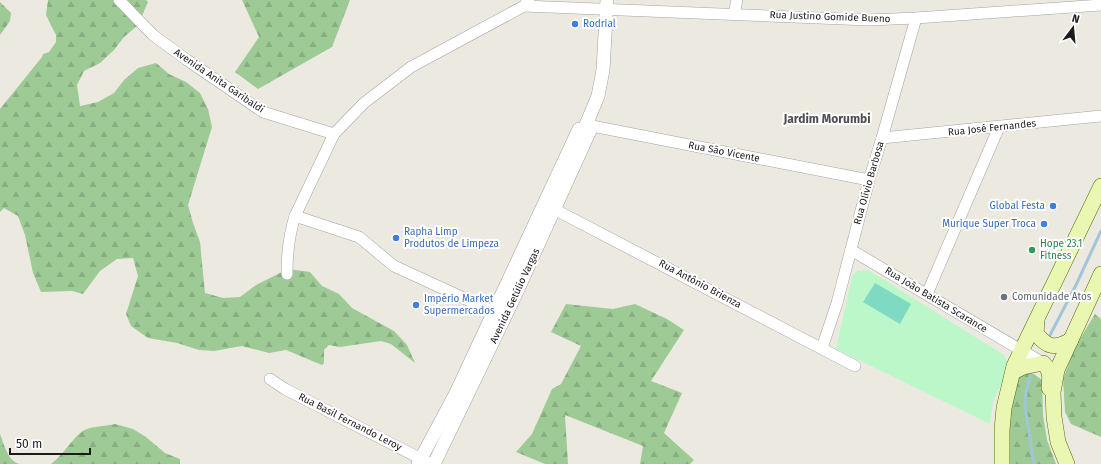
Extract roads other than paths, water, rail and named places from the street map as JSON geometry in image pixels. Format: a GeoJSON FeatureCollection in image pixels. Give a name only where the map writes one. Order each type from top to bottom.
{"type":"FeatureCollection","features":[{"type":"Feature","properties":{"kind":"main road"},"geometry":{"type":"LineString","coordinates":[[1002,464],[1002,430],[1004,408],[1013,372],[1021,351],[1101,186]]}},
{"type":"Feature","properties":{"kind":"main road"},"geometry":{"type":"LineString","coordinates":[[1067,464],[1058,442],[1052,392],[1057,370],[1101,276]]}},
{"type":"Feature","properties":{"kind":"main road"},"geometry":{"type":"LineString","coordinates":[[1039,316],[1035,330],[1036,334],[1047,345],[1059,346],[1071,340]]}},
{"type":"Feature","properties":{"kind":"main road"},"geometry":{"type":"LineString","coordinates":[[1013,372],[1023,367],[1043,363],[1047,366],[1050,373],[1048,412],[1052,431],[1057,436]]}},
{"type":"Feature","properties":{"kind":"street","name":"Avenida Anita Garibaldi"},"geometry":{"type":"LineString","coordinates":[[119,0],[153,35],[263,112],[334,134]]}},
{"type":"Feature","properties":{"kind":"street"},"geometry":{"type":"LineString","coordinates":[[734,14],[737,0]]}},
{"type":"Feature","properties":{"kind":"street"},"geometry":{"type":"LineString","coordinates":[[287,274],[288,250],[295,216],[334,134],[364,103],[412,67],[527,3]]}},
{"type":"Feature","properties":{"kind":"street","name":"Rua Justino Gomide Bueno"},"geometry":{"type":"LineString","coordinates":[[527,3],[606,5],[734,14],[869,20],[1101,5]]}},
{"type":"Feature","properties":{"kind":"street","name":"Avenida Getúlio Vargas"},"geometry":{"type":"LineString","coordinates":[[426,463],[461,396],[586,127],[598,96],[603,70],[606,5]]}},
{"type":"Feature","properties":{"kind":"street","name":"Rua Olívio Barbosa"},"geometry":{"type":"LineString","coordinates":[[822,348],[837,303],[869,180],[916,18]]}},
{"type":"Feature","properties":{"kind":"street","name":"Rua José Fernandes"},"geometry":{"type":"LineString","coordinates":[[882,138],[1101,116]]}},
{"type":"Feature","properties":{"kind":"street","name":"Rua São Vicente"},"geometry":{"type":"LineString","coordinates":[[586,127],[869,180]]}},
{"type":"Feature","properties":{"kind":"street"},"geometry":{"type":"LineString","coordinates":[[927,294],[999,127]]}},
{"type":"Feature","properties":{"kind":"street","name":"Rua Antônio Brienza"},"geometry":{"type":"LineString","coordinates":[[549,206],[855,366]]}},
{"type":"Feature","properties":{"kind":"street"},"geometry":{"type":"LineString","coordinates":[[295,216],[359,237],[394,266],[499,315]]}},
{"type":"Feature","properties":{"kind":"street","name":"Rua João Batista Scarance"},"geometry":{"type":"LineString","coordinates":[[851,250],[1043,363]]}},
{"type":"Feature","properties":{"kind":"street","name":"Rua Basil Fernando Leroy"},"geometry":{"type":"LineString","coordinates":[[270,379],[285,389],[426,463]]}},
{"type":"Feature","properties":{"kind":"waterway"},"geometry":{"type":"LineString","coordinates":[[1048,339],[1076,285],[1101,231]]}},
{"type":"Feature","properties":{"kind":"waterway"},"geometry":{"type":"LineString","coordinates":[[1031,373],[1026,392],[1025,406],[1034,464]]}},
{"type":"Feature","properties":{"kind":"place","name":"Rodrial"},"geometry":{"type":"Point","coordinates":[575,24]}},
{"type":"Feature","properties":{"kind":"place","name":"Global Festa"},"geometry":{"type":"Point","coordinates":[1053,206]}},
{"type":"Feature","properties":{"kind":"place","name":"Murique Super Troca"},"geometry":{"type":"Point","coordinates":[1044,224]}},
{"type":"Feature","properties":{"kind":"place","name":"Rapha Limp Produtos de Limpeza"},"geometry":{"type":"Point","coordinates":[396,238]}},
{"type":"Feature","properties":{"kind":"place","name":"Hope 23.1 Fitness"},"geometry":{"type":"Point","coordinates":[1032,250]}},
{"type":"Feature","properties":{"kind":"place","name":"Comunidade Atos"},"geometry":{"type":"Point","coordinates":[1004,297]}},
{"type":"Feature","properties":{"kind":"place","name":"Império Market Supermercados"},"geometry":{"type":"Point","coordinates":[416,305]}},
{"type":"Feature","properties":{"kind":"district","name":"Jardim Morumbi"},"geometry":{"type":"Point","coordinates":[827,119]}}]}
